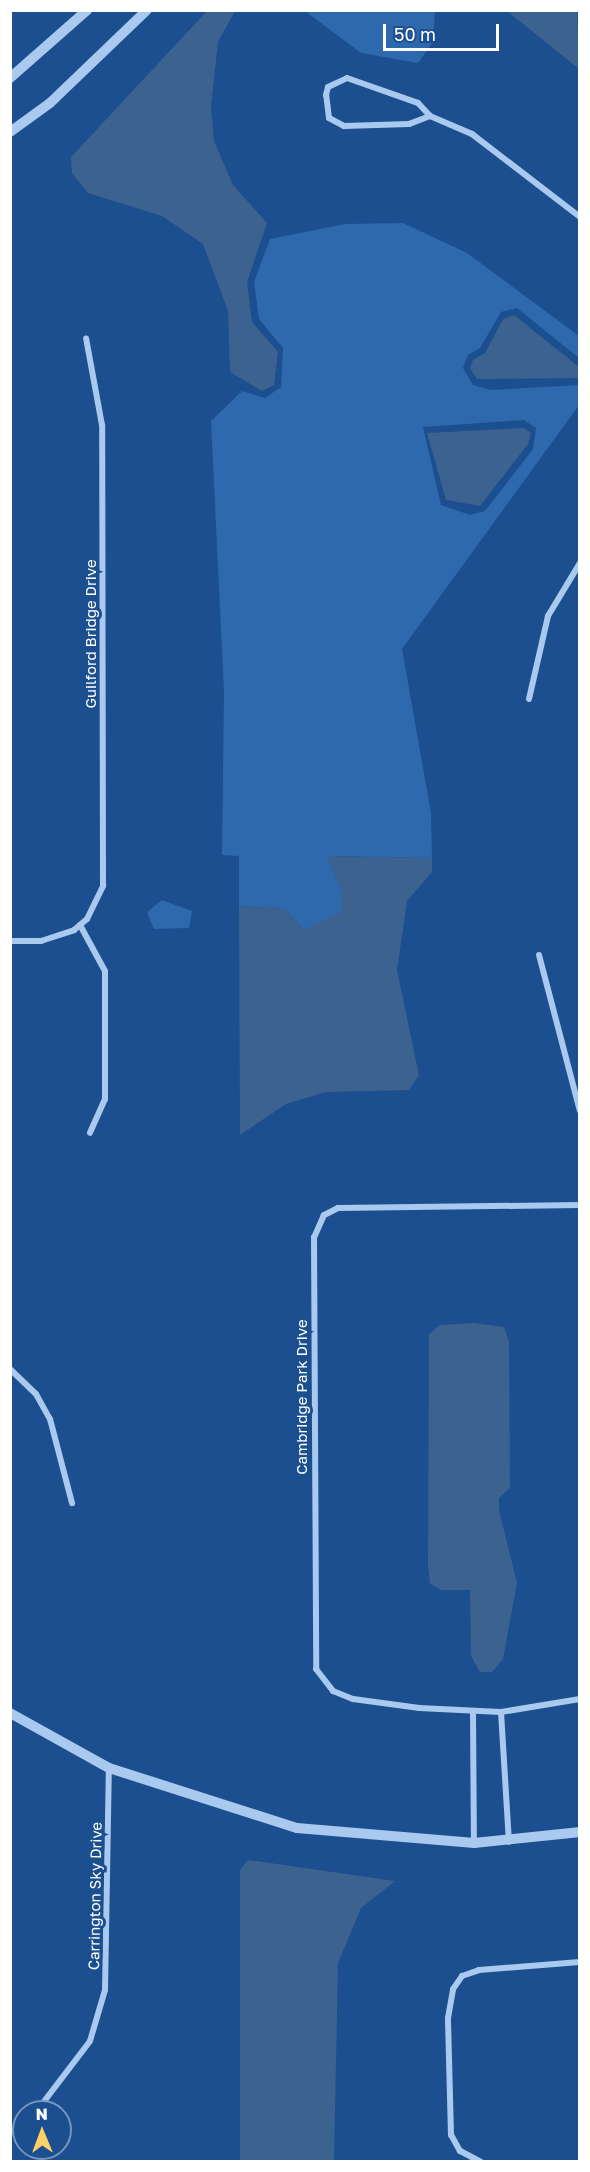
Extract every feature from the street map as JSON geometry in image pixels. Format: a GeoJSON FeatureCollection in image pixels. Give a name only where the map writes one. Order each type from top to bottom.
{"type":"FeatureCollection","features":[{"type":"Feature","properties":{"kind":"street"},"geometry":{"type":"LineString","coordinates":[[10,78],[87,10]]}},
{"type":"Feature","properties":{"kind":"street"},"geometry":{"type":"LineString","coordinates":[[10,132],[50,103],[147,10]]}},
{"type":"Feature","properties":{"kind":"street"},"geometry":{"type":"LineString","coordinates":[[430,116],[410,124],[345,126],[329,118],[326,94],[336,81],[359,79],[418,103],[430,116],[472,134],[579,217]]}},
{"type":"Feature","properties":{"kind":"street","name":"Guilford Bridge Drive"},"geometry":{"type":"LineString","coordinates":[[80,925],[101,894],[104,851],[102,425],[86,338]]}},
{"type":"Feature","properties":{"kind":"street"},"geometry":{"type":"LineString","coordinates":[[529,699],[548,616],[579,563]]}},
{"type":"Feature","properties":{"kind":"street"},"geometry":{"type":"LineString","coordinates":[[10,941],[41,941],[80,925],[105,971],[105,1099],[90,1133]]}},
{"type":"Feature","properties":{"kind":"street"},"geometry":{"type":"LineString","coordinates":[[539,955],[579,1111]]}},
{"type":"Feature","properties":{"kind":"street","name":"Cambridge Park Drive"},"geometry":{"type":"LineString","coordinates":[[579,1205],[358,1206],[338,1208],[316,1225],[316,1669],[333,1690],[353,1700],[473,1713],[501,1712],[579,1699]]}},
{"type":"Feature","properties":{"kind":"street"},"geometry":{"type":"LineString","coordinates":[[10,1369],[36,1394],[50,1419],[72,1503]]}},
{"type":"Feature","properties":{"kind":"street"},"geometry":{"type":"LineString","coordinates":[[501,1712],[508,1842]]}},
{"type":"Feature","properties":{"kind":"street"},"geometry":{"type":"LineString","coordinates":[[10,1713],[109,1768],[297,1828],[474,1843],[508,1842],[579,1832]]}},
{"type":"Feature","properties":{"kind":"street"},"geometry":{"type":"LineString","coordinates":[[473,1713],[474,1843]]}},
{"type":"Feature","properties":{"kind":"street","name":"Carrington Sky Drive"},"geometry":{"type":"LineString","coordinates":[[45,2100],[90,2041],[105,1990],[109,1768]]}},
{"type":"Feature","properties":{"kind":"street"},"geometry":{"type":"LineString","coordinates":[[481,2162],[460,2151],[451,2136],[448,2018],[453,1989],[462,1976],[479,1970],[579,1962]]}},
{"type":"Feature","properties":{"kind":"shaded area"},"geometry":{"type":"Polygon","coordinates":[[[207,11],[235,11],[218,42],[211,107],[214,141],[233,185],[267,223],[247,282],[252,322],[278,352],[274,385],[262,391],[230,372],[228,311],[203,244],[162,216],[88,193],[72,173],[71,157],[207,11]]]}},
{"type":"Feature","properties":{"kind":"shaded area"},"geometry":{"type":"Polygon","coordinates":[[[305,11],[435,11],[433,42],[418,63],[361,53],[305,11]]]}},
{"type":"Feature","properties":{"kind":"shaded area"},"geometry":{"type":"Polygon","coordinates":[[[507,11],[577,11],[579,69],[507,11]]]}},
{"type":"Feature","properties":{"kind":"shaded area"},"geometry":{"type":"Polygon","coordinates":[[[403,223],[467,253],[579,336],[579,358],[517,308],[501,312],[480,348],[468,355],[463,368],[473,385],[491,390],[579,385],[579,405],[402,649],[431,813],[432,858],[327,856],[341,889],[342,912],[304,930],[285,909],[239,906],[239,856],[222,855],[224,692],[211,421],[242,391],[265,398],[281,387],[283,348],[259,319],[254,282],[270,239],[345,224],[403,223]],[[524,420],[423,427],[441,505],[470,515],[485,511],[533,449],[536,428],[524,420]]]}},
{"type":"Feature","properties":{"kind":"shaded area"},"geometry":{"type":"Polygon","coordinates":[[[514,315],[579,367],[579,378],[477,379],[470,368],[473,360],[485,353],[503,319],[514,315]]]}},
{"type":"Feature","properties":{"kind":"shaded area"},"geometry":{"type":"Polygon","coordinates":[[[524,428],[531,433],[528,444],[480,506],[446,500],[427,433],[524,428]]]}},
{"type":"Feature","properties":{"kind":"shaded area"},"geometry":{"type":"Polygon","coordinates":[[[327,856],[432,858],[432,872],[407,901],[397,970],[419,1075],[409,1090],[326,1092],[286,1104],[240,1135],[239,906],[285,909],[304,930],[341,912],[341,889],[327,856]]]}},
{"type":"Feature","properties":{"kind":"shaded area"},"geometry":{"type":"Polygon","coordinates":[[[162,900],[192,911],[189,928],[154,929],[147,912],[162,900]]]}},
{"type":"Feature","properties":{"kind":"shaded area"},"geometry":{"type":"Polygon","coordinates":[[[474,1323],[504,1327],[509,1342],[510,1488],[499,1498],[499,1510],[517,1583],[503,1659],[492,1672],[480,1672],[471,1656],[470,1590],[441,1590],[430,1584],[428,1565],[429,1334],[440,1325],[474,1323]]]}},
{"type":"Feature","properties":{"kind":"shaded area"},"geometry":{"type":"Polygon","coordinates":[[[248,1860],[395,1881],[361,1908],[338,1963],[334,2161],[240,2161],[240,1870],[248,1860]]]}}]}
